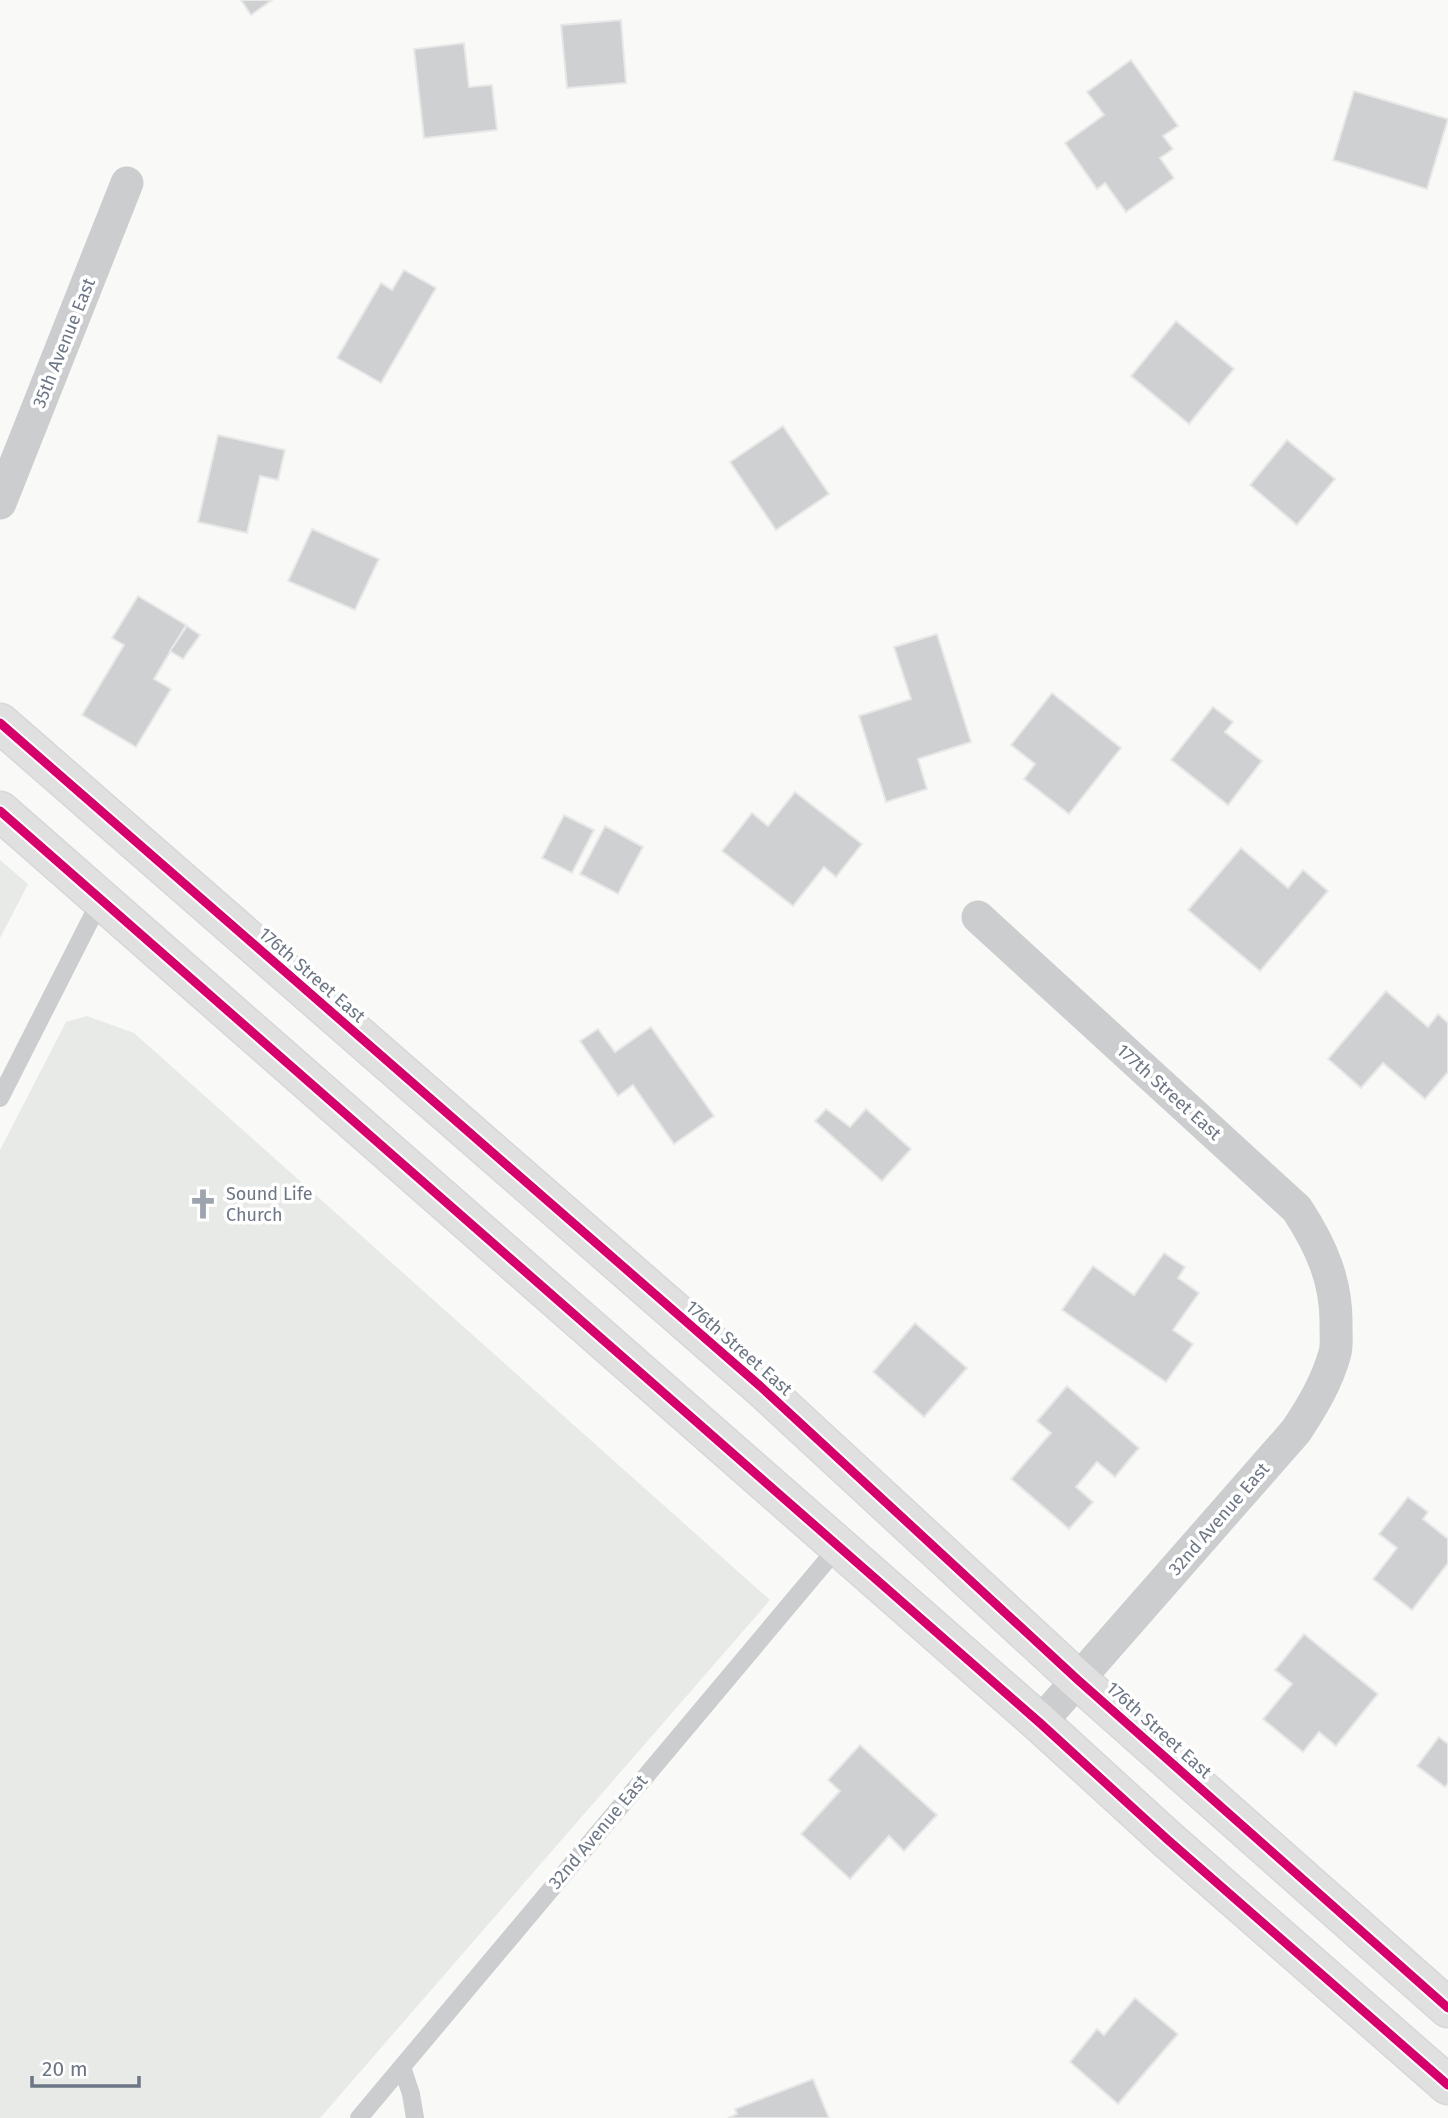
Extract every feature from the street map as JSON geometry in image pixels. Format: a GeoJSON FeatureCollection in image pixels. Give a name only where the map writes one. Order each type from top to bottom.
{"type":"FeatureCollection","features":[{"type":"Feature","properties":{"kind":"main road","name":"176th Street East"},"geometry":{"type":"LineString","coordinates":[[0,723],[760,1386],[1078,1680],[1448,2008]]}},
{"type":"Feature","properties":{"kind":"main road"},"geometry":{"type":"LineString","coordinates":[[0,811],[1040,1723],[1168,1840],[1448,2085]]}},
{"type":"Feature","properties":{"kind":"street","name":"35th Avenue East"},"geometry":{"type":"LineString","coordinates":[[0,503],[127,183]]}},
{"type":"Feature","properties":{"kind":"street","name":"177th Street East"},"geometry":{"type":"LineString","coordinates":[[978,917],[1297,1209],[1317,1241],[1333,1286]]}},
{"type":"Feature","properties":{"kind":"street","name":"32nd Avenue East"},"geometry":{"type":"LineString","coordinates":[[1040,1723],[1296,1432],[1324,1384],[1336,1350],[1333,1286]]}},
{"type":"Feature","properties":{"kind":"lane"},"geometry":{"type":"LineString","coordinates":[[0,1098],[101,900]]}},
{"type":"Feature","properties":{"kind":"lane","name":"32nd Avenue East"},"geometry":{"type":"LineString","coordinates":[[359,2118],[838,1547]]}},
{"type":"Feature","properties":{"kind":"lane"},"geometry":{"type":"LineString","coordinates":[[402,2067],[415,2118]]}},
{"type":"Feature","properties":{"kind":"shaded area"},"geometry":{"type":"Polygon","coordinates":[[[0,860],[28,884],[0,938],[0,860]]]}},
{"type":"Feature","properties":{"kind":"shaded area","name":"Sound Life Church"},"geometry":{"type":"Polygon","coordinates":[[[87,1016],[134,1033],[770,1600],[320,2118],[0,2118],[0,1150],[66,1022],[87,1016]]]}},
{"type":"Feature","properties":{"kind":"building"},"geometry":{"type":"Polygon","coordinates":[[[241,0],[272,0],[251,15],[241,0]]]}},
{"type":"Feature","properties":{"kind":"building"},"geometry":{"type":"Polygon","coordinates":[[[621,20],[626,83],[567,88],[561,25],[621,20]]]}},
{"type":"Feature","properties":{"kind":"building"},"geometry":{"type":"Polygon","coordinates":[[[464,43],[469,87],[492,85],[497,130],[424,138],[414,49],[464,43]]]}},
{"type":"Feature","properties":{"kind":"building"},"geometry":{"type":"Polygon","coordinates":[[[1131,60],[1178,126],[1163,136],[1173,149],[1160,158],[1174,178],[1126,212],[1105,183],[1097,189],[1065,143],[1104,115],[1087,92],[1131,60]]]}},
{"type":"Feature","properties":{"kind":"building"},"geometry":{"type":"Polygon","coordinates":[[[1354,91],[1448,119],[1427,189],[1333,160],[1354,91]]]}},
{"type":"Feature","properties":{"kind":"building"},"geometry":{"type":"Polygon","coordinates":[[[404,270],[436,288],[381,383],[337,358],[381,283],[392,290],[404,270]]]}},
{"type":"Feature","properties":{"kind":"building"},"geometry":{"type":"Polygon","coordinates":[[[1176,321],[1234,369],[1189,424],[1131,376],[1176,321]]]}},
{"type":"Feature","properties":{"kind":"building"},"geometry":{"type":"Polygon","coordinates":[[[783,426],[829,494],[776,530],[730,462],[783,426]]]}},
{"type":"Feature","properties":{"kind":"building"},"geometry":{"type":"Polygon","coordinates":[[[218,435],[285,450],[278,480],[260,476],[247,533],[198,522],[218,435]]]}},
{"type":"Feature","properties":{"kind":"building"},"geometry":{"type":"Polygon","coordinates":[[[1287,440],[1335,479],[1297,525],[1250,485],[1287,440]]]}},
{"type":"Feature","properties":{"kind":"building"},"geometry":{"type":"Polygon","coordinates":[[[312,529],[379,559],[355,610],[288,581],[312,529]]]}},
{"type":"Feature","properties":{"kind":"building"},"geometry":{"type":"Polygon","coordinates":[[[138,596],[186,625],[154,679],[171,689],[136,747],[82,715],[124,645],[112,638],[138,596]]]}},
{"type":"Feature","properties":{"kind":"building"},"geometry":{"type":"Polygon","coordinates":[[[187,626],[200,635],[183,659],[170,651],[187,626]]]}},
{"type":"Feature","properties":{"kind":"building"},"geometry":{"type":"Polygon","coordinates":[[[937,634],[971,742],[918,759],[927,789],[886,802],[859,716],[911,699],[894,647],[937,634]]]}},
{"type":"Feature","properties":{"kind":"building"},"geometry":{"type":"Polygon","coordinates":[[[1052,693],[1121,748],[1069,814],[1024,779],[1035,764],[1011,745],[1052,693]]]}},
{"type":"Feature","properties":{"kind":"building"},"geometry":{"type":"Polygon","coordinates":[[[1213,707],[1233,722],[1225,732],[1262,761],[1228,805],[1171,760],[1213,707]]]}},
{"type":"Feature","properties":{"kind":"building"},"geometry":{"type":"Polygon","coordinates":[[[795,792],[862,844],[836,877],[824,867],[793,906],[722,851],[752,813],[768,826],[795,792]]]}},
{"type":"Feature","properties":{"kind":"building"},"geometry":{"type":"Polygon","coordinates":[[[564,815],[594,830],[572,873],[542,858],[564,815]]]}},
{"type":"Feature","properties":{"kind":"building"},"geometry":{"type":"Polygon","coordinates":[[[605,826],[643,847],[618,894],[580,874],[605,826]]]}},
{"type":"Feature","properties":{"kind":"building"},"geometry":{"type":"Polygon","coordinates":[[[1241,848],[1288,888],[1303,870],[1328,891],[1260,971],[1188,910],[1241,848]]]}},
{"type":"Feature","properties":{"kind":"building"},"geometry":{"type":"Polygon","coordinates":[[[1386,991],[1428,1027],[1438,1014],[1448,1023],[1448,1072],[1425,1099],[1383,1063],[1361,1088],[1328,1059],[1386,991]]]}},
{"type":"Feature","properties":{"kind":"building"},"geometry":{"type":"Polygon","coordinates":[[[651,1027],[714,1116],[674,1144],[633,1085],[618,1096],[580,1041],[598,1029],[615,1052],[651,1027]]]}},
{"type":"Feature","properties":{"kind":"building"},"geometry":{"type":"Polygon","coordinates":[[[826,1109],[850,1127],[866,1109],[911,1149],[882,1181],[815,1121],[826,1109]]]}},
{"type":"Feature","properties":{"kind":"building"},"geometry":{"type":"Polygon","coordinates":[[[1164,1253],[1185,1267],[1178,1278],[1199,1293],[1173,1330],[1193,1344],[1166,1382],[1062,1310],[1093,1266],[1134,1295],[1164,1253]]]}},
{"type":"Feature","properties":{"kind":"building"},"geometry":{"type":"Polygon","coordinates":[[[915,1323],[967,1368],[924,1417],[873,1372],[915,1323]]]}},
{"type":"Feature","properties":{"kind":"building"},"geometry":{"type":"Polygon","coordinates":[[[1067,1386],[1139,1448],[1115,1477],[1097,1462],[1076,1487],[1093,1502],[1069,1529],[1011,1479],[1051,1433],[1037,1421],[1067,1386]]]}},
{"type":"Feature","properties":{"kind":"building"},"geometry":{"type":"Polygon","coordinates":[[[1408,1497],[1428,1512],[1423,1519],[1448,1539],[1448,1563],[1412,1610],[1373,1579],[1397,1548],[1379,1534],[1408,1497]]]}},
{"type":"Feature","properties":{"kind":"building"},"geometry":{"type":"Polygon","coordinates":[[[1304,1634],[1378,1694],[1336,1746],[1319,1732],[1303,1752],[1263,1719],[1292,1684],[1275,1670],[1304,1634]]]}},
{"type":"Feature","properties":{"kind":"building"},"geometry":{"type":"Polygon","coordinates":[[[1439,1737],[1448,1744],[1448,1783],[1445,1787],[1417,1766],[1439,1737]]]}},
{"type":"Feature","properties":{"kind":"building"},"geometry":{"type":"Polygon","coordinates":[[[860,1745],[937,1815],[904,1851],[889,1836],[850,1879],[801,1834],[840,1791],[828,1780],[860,1745]]]}},
{"type":"Feature","properties":{"kind":"building"},"geometry":{"type":"Polygon","coordinates":[[[1135,1998],[1178,2034],[1118,2104],[1070,2062],[1097,2029],[1104,2035],[1135,1998]]]}},
{"type":"Feature","properties":{"kind":"building"},"geometry":{"type":"Polygon","coordinates":[[[813,2079],[829,2118],[728,2118],[737,2114],[735,2109],[813,2079]]]}},
{"type":"Feature","properties":{"kind":"cycle path"},"geometry":{"type":"LineString","coordinates":[[0,723],[760,1386],[1078,1680],[1448,2008]]}},
{"type":"Feature","properties":{"kind":"cycle path"},"geometry":{"type":"LineString","coordinates":[[0,811],[1040,1723],[1168,1840],[1448,2085]]}},
{"type":"Feature","properties":{"kind":"place","name":"Sound Life Church"},"geometry":{"type":"Point","coordinates":[203,1204]}}]}
